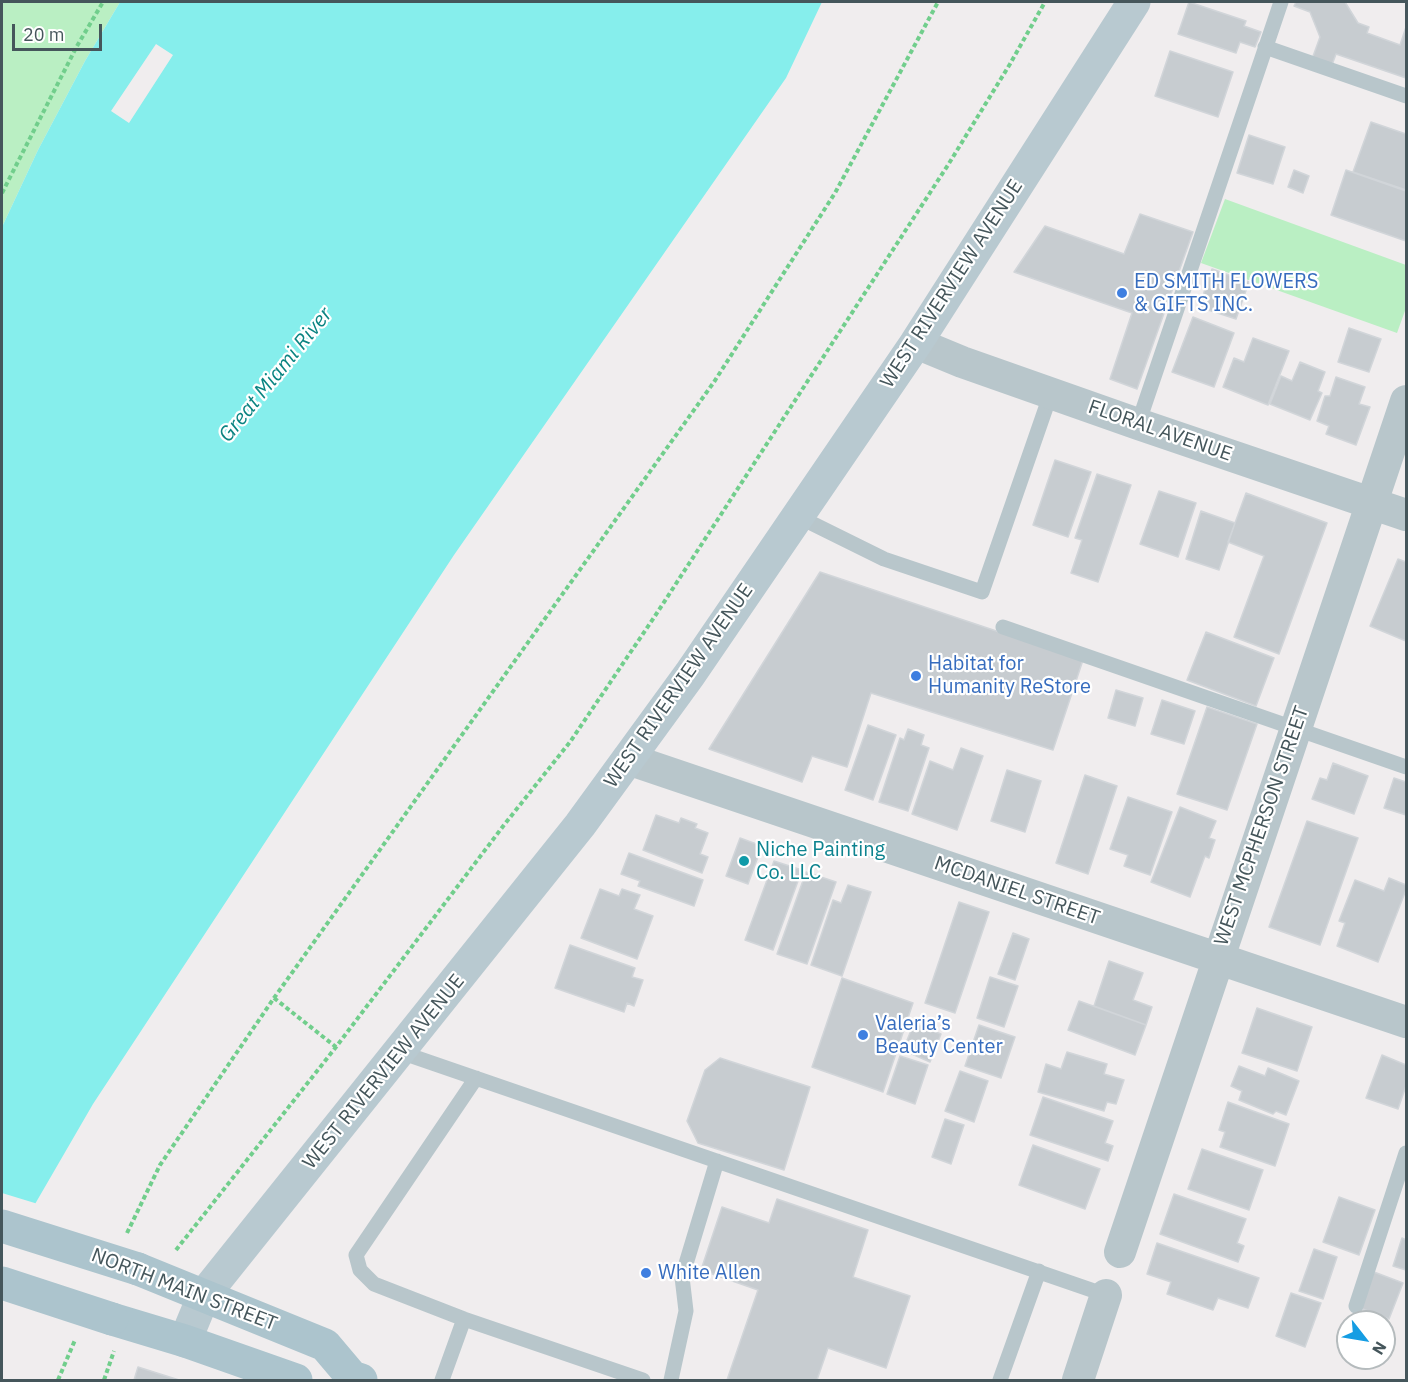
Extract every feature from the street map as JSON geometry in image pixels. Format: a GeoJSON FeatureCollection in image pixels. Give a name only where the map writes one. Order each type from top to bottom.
{"type":"FeatureCollection","features":[{"type":"Feature","properties":{"kind":"main road","name":"WEST RIVERVIEW AVENUE"},"geometry":{"type":"LineString","coordinates":[[185,1341],[204,1295],[580,825],[690,674],[916,343],[1134,2]]}},
{"type":"Feature","properties":{"kind":"main road","name":"NORTH MAIN STREET"},"geometry":{"type":"LineString","coordinates":[[2,1226],[138,1269],[325,1345],[350,1380]]}},
{"type":"Feature","properties":{"kind":"main road"},"geometry":{"type":"LineString","coordinates":[[2,1283],[114,1333],[185,1341],[296,1380]]}},
{"type":"Feature","properties":{"kind":"street","name":"FLORAL AVENUE"},"geometry":{"type":"LineString","coordinates":[[916,343],[962,362],[1138,424],[1407,515]]}},
{"type":"Feature","properties":{"kind":"street","name":"WEST MCPHERSON STREET"},"geometry":{"type":"LineString","coordinates":[[1120,1252],[1217,958],[1407,401]]}},
{"type":"Feature","properties":{"kind":"street","name":"MCDANIEL STREET"},"geometry":{"type":"LineString","coordinates":[[628,759],[1407,1022]]}},
{"type":"Feature","properties":{"kind":"street"},"geometry":{"type":"LineString","coordinates":[[1078,1380],[1106,1294]]}},
{"type":"Feature","properties":{"kind":"lane"},"geometry":{"type":"LineString","coordinates":[[1138,424],[1281,2]]}},
{"type":"Feature","properties":{"kind":"lane"},"geometry":{"type":"LineString","coordinates":[[1265,47],[1407,96]]}},
{"type":"Feature","properties":{"kind":"lane"},"geometry":{"type":"LineString","coordinates":[[797,516],[884,559],[982,592],[1051,393]]}},
{"type":"Feature","properties":{"kind":"lane"},"geometry":{"type":"LineString","coordinates":[[1003,627],[1407,767]]}},
{"type":"Feature","properties":{"kind":"lane"},"geometry":{"type":"LineString","coordinates":[[400,1052],[1106,1294]]}},
{"type":"Feature","properties":{"kind":"lane"},"geometry":{"type":"LineString","coordinates":[[476,1078],[356,1255],[360,1270],[374,1284],[464,1319],[643,1380]]}},
{"type":"Feature","properties":{"kind":"lane"},"geometry":{"type":"LineString","coordinates":[[1356,1306],[1407,1153]]}},
{"type":"Feature","properties":{"kind":"lane"},"geometry":{"type":"LineString","coordinates":[[671,1380],[686,1311],[682,1277],[717,1161]]}},
{"type":"Feature","properties":{"kind":"lane"},"geometry":{"type":"LineString","coordinates":[[1000,1380],[1039,1271]]}},
{"type":"Feature","properties":{"kind":"lane"},"geometry":{"type":"LineString","coordinates":[[442,1380],[464,1319]]}},
{"type":"Feature","properties":{"kind":"path"},"geometry":{"type":"LineString","coordinates":[[2,193],[77,46],[103,2]]}},
{"type":"Feature","properties":{"kind":"path"},"geometry":{"type":"LineString","coordinates":[[125,1237],[160,1165],[274,999],[714,382],[835,193],[938,2]]}},
{"type":"Feature","properties":{"kind":"path"},"geometry":{"type":"LineString","coordinates":[[172,1255],[336,1047],[504,825],[570,742],[642,636],[948,165],[1045,2]]}},
{"type":"Feature","properties":{"kind":"path"},"geometry":{"type":"LineString","coordinates":[[274,999],[336,1047]]}},
{"type":"Feature","properties":{"kind":"path"},"geometry":{"type":"LineString","coordinates":[[104,1380],[114,1333]]}},
{"type":"Feature","properties":{"kind":"path"},"geometry":{"type":"LineString","coordinates":[[57,1380],[75,1339]]}},
{"type":"Feature","properties":{"kind":"green space"},"geometry":{"type":"Polygon","coordinates":[[[2,2],[120,2],[85,61],[38,150],[2,227],[2,2]]]}},
{"type":"Feature","properties":{"kind":"green space"},"geometry":{"type":"Polygon","coordinates":[[[1225,199],[1406,265],[1406,308],[1397,333],[1201,263],[1225,199]]]}},
{"type":"Feature","properties":{"kind":"water","name":"Great Miami River"},"geometry":{"type":"Polygon","coordinates":[[[120,2],[822,2],[786,78],[454,555],[93,1104],[2,1261],[2,227],[38,150],[85,61],[120,2]]]}},
{"type":"Feature","properties":{"kind":"pier"},"geometry":{"type":"Polygon","coordinates":[[[156,44],[173,55],[129,123],[111,111],[156,44]]]}},
{"type":"Feature","properties":{"kind":"pier"},"geometry":{"type":"Polygon","coordinates":[[[2,1193],[38,1204],[2,1264],[2,1193]]]}},
{"type":"Feature","properties":{"kind":"building"},"geometry":{"type":"Polygon","coordinates":[[[1189,2],[1246,21],[1244,26],[1261,32],[1255,47],[1240,42],[1236,53],[1178,34],[1189,2]]]}},
{"type":"Feature","properties":{"kind":"building"},"geometry":{"type":"Polygon","coordinates":[[[1296,2],[1345,2],[1358,23],[1369,27],[1367,33],[1400,45],[1406,27],[1406,78],[1336,54],[1332,65],[1312,59],[1320,37],[1310,12],[1294,6],[1296,2]]]}},
{"type":"Feature","properties":{"kind":"building"},"geometry":{"type":"Polygon","coordinates":[[[1170,51],[1233,72],[1218,117],[1155,96],[1170,51]]]}},
{"type":"Feature","properties":{"kind":"building"},"geometry":{"type":"Polygon","coordinates":[[[1371,122],[1406,134],[1406,190],[1353,172],[1371,122]]]}},
{"type":"Feature","properties":{"kind":"building"},"geometry":{"type":"Polygon","coordinates":[[[1249,135],[1285,147],[1273,184],[1237,173],[1249,135]]]}},
{"type":"Feature","properties":{"kind":"building"},"geometry":{"type":"Polygon","coordinates":[[[1294,170],[1309,176],[1303,193],[1288,187],[1294,170]]]}},
{"type":"Feature","properties":{"kind":"building"},"geometry":{"type":"Polygon","coordinates":[[[1346,170],[1406,191],[1406,241],[1331,215],[1346,170]]]}},
{"type":"Feature","properties":{"kind":"building","name":"ED SMITH FLOWERS & GIFTS INC."},"geometry":{"type":"Polygon","coordinates":[[[1140,214],[1193,232],[1137,389],[1110,379],[1132,313],[1014,272],[1045,226],[1124,254],[1140,214]]]}},
{"type":"Feature","properties":{"kind":"building"},"geometry":{"type":"Polygon","coordinates":[[[1212,269],[1249,282],[1236,319],[1199,307],[1212,269]]]}},
{"type":"Feature","properties":{"kind":"building"},"geometry":{"type":"Polygon","coordinates":[[[1193,317],[1234,333],[1214,387],[1172,372],[1193,317]]]}},
{"type":"Feature","properties":{"kind":"building"},"geometry":{"type":"Polygon","coordinates":[[[1349,328],[1381,339],[1369,372],[1338,362],[1349,328]]]}},
{"type":"Feature","properties":{"kind":"building"},"geometry":{"type":"Polygon","coordinates":[[[1253,338],[1289,351],[1268,405],[1223,387],[1234,358],[1244,362],[1253,338]]]}},
{"type":"Feature","properties":{"kind":"building"},"geometry":{"type":"Polygon","coordinates":[[[1300,362],[1325,372],[1318,391],[1322,393],[1310,420],[1270,404],[1281,376],[1292,381],[1300,362]]]}},
{"type":"Feature","properties":{"kind":"building"},"geometry":{"type":"Polygon","coordinates":[[[1336,377],[1365,387],[1359,404],[1370,407],[1356,445],[1326,434],[1329,426],[1317,421],[1325,396],[1330,396],[1336,377]]]}},
{"type":"Feature","properties":{"kind":"building"},"geometry":{"type":"Polygon","coordinates":[[[1055,460],[1091,472],[1068,537],[1033,525],[1055,460]]]}},
{"type":"Feature","properties":{"kind":"building"},"geometry":{"type":"Polygon","coordinates":[[[1097,474],[1131,485],[1098,582],[1071,573],[1082,540],[1075,538],[1097,474]]]}},
{"type":"Feature","properties":{"kind":"building"},"geometry":{"type":"Polygon","coordinates":[[[1159,491],[1196,503],[1178,557],[1140,544],[1159,491]]]}},
{"type":"Feature","properties":{"kind":"building"},"geometry":{"type":"Polygon","coordinates":[[[1246,493],[1327,523],[1279,654],[1234,637],[1264,556],[1228,542],[1246,493]]]}},
{"type":"Feature","properties":{"kind":"building"},"geometry":{"type":"Polygon","coordinates":[[[1201,511],[1235,523],[1219,570],[1186,559],[1201,511]]]}},
{"type":"Feature","properties":{"kind":"building"},"geometry":{"type":"Polygon","coordinates":[[[1398,559],[1406,562],[1406,641],[1370,626],[1398,559]]]}},
{"type":"Feature","properties":{"kind":"building","name":"Habitat for Humanity ReStore"},"geometry":{"type":"Polygon","coordinates":[[[820,572],[1083,660],[1053,750],[871,693],[847,767],[812,756],[802,782],[709,749],[820,572]]]}},
{"type":"Feature","properties":{"kind":"building"},"geometry":{"type":"Polygon","coordinates":[[[1206,632],[1274,658],[1256,706],[1187,680],[1206,632]]]}},
{"type":"Feature","properties":{"kind":"building"},"geometry":{"type":"Polygon","coordinates":[[[1116,690],[1143,698],[1135,726],[1108,718],[1116,690]]]}},
{"type":"Feature","properties":{"kind":"building"},"geometry":{"type":"Polygon","coordinates":[[[1162,700],[1195,711],[1184,744],[1151,734],[1162,700]]]}},
{"type":"Feature","properties":{"kind":"building"},"geometry":{"type":"Polygon","coordinates":[[[1207,707],[1257,724],[1227,810],[1177,794],[1207,707]]]}},
{"type":"Feature","properties":{"kind":"building"},"geometry":{"type":"Polygon","coordinates":[[[868,725],[896,735],[873,800],[845,790],[868,725]]]}},
{"type":"Feature","properties":{"kind":"building"},"geometry":{"type":"Polygon","coordinates":[[[908,729],[924,735],[921,745],[929,748],[908,811],[879,802],[900,738],[904,740],[908,729]]]}},
{"type":"Feature","properties":{"kind":"building"},"geometry":{"type":"Polygon","coordinates":[[[961,748],[983,756],[957,830],[912,814],[930,761],[953,770],[961,748]]]}},
{"type":"Feature","properties":{"kind":"building"},"geometry":{"type":"Polygon","coordinates":[[[1333,763],[1368,776],[1354,814],[1312,799],[1320,778],[1327,780],[1333,763]]]}},
{"type":"Feature","properties":{"kind":"building"},"geometry":{"type":"Polygon","coordinates":[[[1007,770],[1041,781],[1025,832],[991,821],[1007,770]]]}},
{"type":"Feature","properties":{"kind":"building"},"geometry":{"type":"Polygon","coordinates":[[[1085,775],[1117,786],[1088,874],[1056,863],[1085,775]]]}},
{"type":"Feature","properties":{"kind":"building"},"geometry":{"type":"Polygon","coordinates":[[[1394,778],[1406,782],[1406,815],[1384,808],[1394,778]]]}},
{"type":"Feature","properties":{"kind":"building"},"geometry":{"type":"Polygon","coordinates":[[[1128,797],[1172,812],[1150,875],[1124,866],[1128,855],[1110,849],[1128,797]]]}},
{"type":"Feature","properties":{"kind":"building"},"geometry":{"type":"Polygon","coordinates":[[[1180,807],[1216,821],[1209,838],[1215,840],[1209,858],[1205,856],[1190,897],[1151,882],[1180,807]]]}},
{"type":"Feature","properties":{"kind":"building"},"geometry":{"type":"Polygon","coordinates":[[[656,815],[679,823],[681,818],[697,824],[695,828],[708,833],[700,854],[708,857],[702,873],[643,850],[656,815]]]}},
{"type":"Feature","properties":{"kind":"building"},"geometry":{"type":"Polygon","coordinates":[[[1307,821],[1358,838],[1320,945],[1269,927],[1307,821]]]}},
{"type":"Feature","properties":{"kind":"building","name":"Niche Painting Co. LLC"},"geometry":{"type":"Polygon","coordinates":[[[740,838],[762,846],[748,884],[726,876],[740,838]]]}},
{"type":"Feature","properties":{"kind":"building"},"geometry":{"type":"Polygon","coordinates":[[[629,853],[703,880],[694,906],[638,886],[640,881],[621,874],[629,853]]]}},
{"type":"Feature","properties":{"kind":"building"},"geometry":{"type":"Polygon","coordinates":[[[774,861],[802,870],[773,950],[745,940],[774,861]]]}},
{"type":"Feature","properties":{"kind":"building"},"geometry":{"type":"Polygon","coordinates":[[[806,872],[836,882],[807,964],[777,954],[806,872]]]}},
{"type":"Feature","properties":{"kind":"building"},"geometry":{"type":"Polygon","coordinates":[[[1389,878],[1406,885],[1406,890],[1378,962],[1337,946],[1345,923],[1339,921],[1355,880],[1384,891],[1389,878]]]}},
{"type":"Feature","properties":{"kind":"building"},"geometry":{"type":"Polygon","coordinates":[[[848,885],[871,892],[842,976],[811,965],[833,900],[841,903],[848,885]]]}},
{"type":"Feature","properties":{"kind":"building"},"geometry":{"type":"Polygon","coordinates":[[[600,889],[619,896],[622,889],[640,895],[634,909],[653,916],[637,959],[581,938],[600,889]]]}},
{"type":"Feature","properties":{"kind":"building"},"geometry":{"type":"Polygon","coordinates":[[[959,902],[989,912],[955,1013],[925,1003],[959,902]]]}},
{"type":"Feature","properties":{"kind":"building"},"geometry":{"type":"Polygon","coordinates":[[[1013,933],[1029,939],[1015,980],[998,974],[1013,933]]]}},
{"type":"Feature","properties":{"kind":"building"},"geometry":{"type":"Polygon","coordinates":[[[570,945],[635,968],[632,977],[643,980],[634,1006],[627,1003],[624,1012],[555,988],[570,945]]]}},
{"type":"Feature","properties":{"kind":"building"},"geometry":{"type":"Polygon","coordinates":[[[1109,961],[1143,973],[1133,1000],[1152,1007],[1146,1025],[1094,1006],[1109,961]]]}},
{"type":"Feature","properties":{"kind":"building"},"geometry":{"type":"Polygon","coordinates":[[[990,977],[1018,986],[1004,1027],[977,1018],[990,977]]]}},
{"type":"Feature","properties":{"kind":"building","name":"Valeria’s Beauty Center"},"geometry":{"type":"Polygon","coordinates":[[[842,978],[913,1003],[883,1092],[812,1067],[842,978]]]}},
{"type":"Feature","properties":{"kind":"building"},"geometry":{"type":"Polygon","coordinates":[[[1079,1001],[1146,1025],[1135,1055],[1068,1030],[1079,1001]]]}},
{"type":"Feature","properties":{"kind":"building"},"geometry":{"type":"Polygon","coordinates":[[[1257,1008],[1312,1027],[1297,1071],[1242,1053],[1257,1008]]]}},
{"type":"Feature","properties":{"kind":"building"},"geometry":{"type":"Polygon","coordinates":[[[914,1023],[941,1034],[930,1062],[903,1050],[914,1023]]]}},
{"type":"Feature","properties":{"kind":"building"},"geometry":{"type":"Polygon","coordinates":[[[979,1025],[1015,1037],[1001,1078],[965,1066],[979,1025]]]}},
{"type":"Feature","properties":{"kind":"building"},"geometry":{"type":"Polygon","coordinates":[[[1067,1052],[1107,1064],[1104,1074],[1124,1080],[1116,1104],[1107,1102],[1104,1111],[1038,1092],[1046,1064],[1061,1069],[1067,1052]]]}},
{"type":"Feature","properties":{"kind":"building"},"geometry":{"type":"Polygon","coordinates":[[[1382,1055],[1406,1065],[1406,1086],[1398,1109],[1366,1098],[1382,1055]]]}},
{"type":"Feature","properties":{"kind":"building"},"geometry":{"type":"Polygon","coordinates":[[[900,1056],[928,1065],[915,1104],[887,1094],[900,1056]]]}},
{"type":"Feature","properties":{"kind":"building"},"geometry":{"type":"Polygon","coordinates":[[[720,1058],[810,1087],[784,1170],[698,1143],[687,1121],[705,1070],[720,1058]]]}},
{"type":"Feature","properties":{"kind":"building"},"geometry":{"type":"Polygon","coordinates":[[[1239,1066],[1265,1076],[1268,1068],[1299,1081],[1286,1115],[1276,1111],[1273,1114],[1239,1100],[1242,1091],[1231,1086],[1239,1066]]]}},
{"type":"Feature","properties":{"kind":"building"},"geometry":{"type":"Polygon","coordinates":[[[960,1071],[988,1081],[974,1122],[945,1111],[960,1071]]]}},
{"type":"Feature","properties":{"kind":"building"},"geometry":{"type":"Polygon","coordinates":[[[1043,1097],[1113,1121],[1105,1143],[1113,1146],[1108,1161],[1030,1135],[1043,1097]]]}},
{"type":"Feature","properties":{"kind":"building"},"geometry":{"type":"Polygon","coordinates":[[[1228,1102],[1289,1124],[1275,1166],[1220,1147],[1225,1132],[1219,1130],[1228,1102]]]}},
{"type":"Feature","properties":{"kind":"building"},"geometry":{"type":"Polygon","coordinates":[[[945,1119],[964,1125],[951,1164],[932,1157],[945,1119]]]}},
{"type":"Feature","properties":{"kind":"building"},"geometry":{"type":"Polygon","coordinates":[[[1033,1145],[1100,1169],[1085,1209],[1019,1185],[1033,1145]]]}},
{"type":"Feature","properties":{"kind":"building"},"geometry":{"type":"Polygon","coordinates":[[[1202,1149],[1263,1170],[1249,1210],[1188,1189],[1202,1149]]]}},
{"type":"Feature","properties":{"kind":"building"},"geometry":{"type":"Polygon","coordinates":[[[1174,1194],[1246,1219],[1237,1243],[1244,1246],[1238,1262],[1160,1234],[1174,1194]]]}},
{"type":"Feature","properties":{"kind":"building"},"geometry":{"type":"Polygon","coordinates":[[[1339,1197],[1375,1210],[1359,1255],[1323,1242],[1339,1197]]]}},
{"type":"Feature","properties":{"kind":"building"},"geometry":{"type":"Polygon","coordinates":[[[777,1199],[868,1230],[853,1277],[910,1296],[886,1368],[828,1348],[817,1380],[727,1380],[758,1290],[701,1270],[722,1207],[769,1223],[777,1199]]]}},
{"type":"Feature","properties":{"kind":"building"},"geometry":{"type":"Polygon","coordinates":[[[1402,1238],[1406,1240],[1406,1270],[1393,1266],[1402,1238]]]}},
{"type":"Feature","properties":{"kind":"building"},"geometry":{"type":"Polygon","coordinates":[[[1157,1243],[1259,1278],[1248,1308],[1218,1298],[1213,1310],[1167,1294],[1171,1282],[1147,1274],[1157,1243]]]}},
{"type":"Feature","properties":{"kind":"building"},"geometry":{"type":"Polygon","coordinates":[[[1314,1249],[1337,1257],[1323,1299],[1299,1291],[1314,1249]]]}},
{"type":"Feature","properties":{"kind":"building"},"geometry":{"type":"Polygon","coordinates":[[[1374,1272],[1403,1283],[1392,1310],[1360,1308],[1374,1272]]]}},
{"type":"Feature","properties":{"kind":"building"},"geometry":{"type":"Polygon","coordinates":[[[1291,1293],[1321,1303],[1305,1347],[1276,1336],[1291,1293]]]}},
{"type":"Feature","properties":{"kind":"building"},"geometry":{"type":"Polygon","coordinates":[[[138,1367],[179,1380],[134,1380],[138,1367]]]}},
{"type":"Feature","properties":{"kind":"place","name":"ED SMITH FLOWERS & GIFTS INC."},"geometry":{"type":"Point","coordinates":[1122,293]}},
{"type":"Feature","properties":{"kind":"place","name":"Habitat for Humanity ReStore"},"geometry":{"type":"Point","coordinates":[916,676]}},
{"type":"Feature","properties":{"kind":"place","name":"Niche Painting Co. LLC"},"geometry":{"type":"Point","coordinates":[744,861]}},
{"type":"Feature","properties":{"kind":"place","name":"Valeria’s Beauty Center"},"geometry":{"type":"Point","coordinates":[863,1035]}},
{"type":"Feature","properties":{"kind":"place","name":"White Allen"},"geometry":{"type":"Point","coordinates":[646,1273]}}]}
